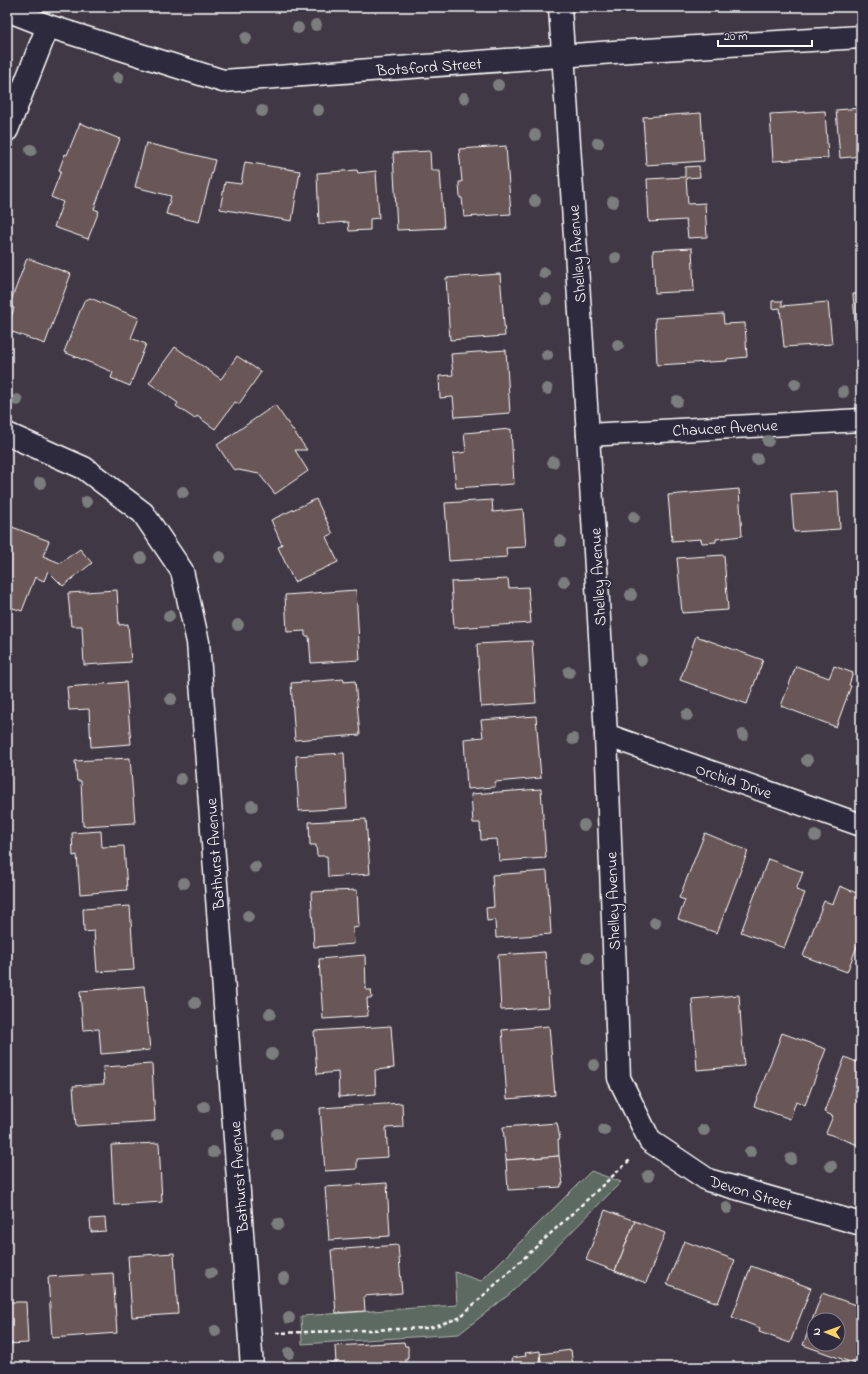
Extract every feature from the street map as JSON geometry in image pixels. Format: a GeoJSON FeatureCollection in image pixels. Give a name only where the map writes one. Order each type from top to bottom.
{"type":"FeatureCollection","features":[{"type":"Feature","properties":{"kind":"street","name":"Shelley Avenue"},"geometry":{"type":"LineString","coordinates":[[560,7],[606,735],[618,1078],[650,1141]]}},
{"type":"Feature","properties":{"kind":"street","name":"Botsford Street"},"geometry":{"type":"LineString","coordinates":[[7,10],[48,26],[224,81],[563,57],[614,52],[861,37]]}},
{"type":"Feature","properties":{"kind":"street"},"geometry":{"type":"LineString","coordinates":[[7,130],[48,26]]}},
{"type":"Feature","properties":{"kind":"street","name":"Chaucer Avenue"},"geometry":{"type":"LineString","coordinates":[[588,435],[861,420]]}},
{"type":"Feature","properties":{"kind":"street","name":"Bathurst Avenue"},"geometry":{"type":"LineString","coordinates":[[7,434],[84,468],[143,513],[182,571],[198,642],[252,1367]]}},
{"type":"Feature","properties":{"kind":"street","name":"Orchid Drive"},"geometry":{"type":"LineString","coordinates":[[606,735],[861,825]]}},
{"type":"Feature","properties":{"kind":"street","name":"Devon Street"},"geometry":{"type":"LineString","coordinates":[[650,1141],[708,1180],[861,1224]]}},
{"type":"Feature","properties":{"kind":"path"},"geometry":{"type":"LineString","coordinates":[[249,1334],[429,1328],[459,1318],[650,1141]]}},
{"type":"Feature","properties":{"kind":"shaded area"},"geometry":{"type":"Polygon","coordinates":[[[591,1171],[621,1182],[511,1293],[459,1334],[302,1344],[301,1316],[457,1305],[455,1272],[481,1281],[591,1171]]]}},
{"type":"Feature","properties":{"kind":"building"},"geometry":{"type":"Polygon","coordinates":[[[861,108],[861,156],[840,158],[836,110],[861,108]]]}},
{"type":"Feature","properties":{"kind":"building"},"geometry":{"type":"Polygon","coordinates":[[[825,111],[828,158],[773,161],[770,114],[825,111]]]}},
{"type":"Feature","properties":{"kind":"building"},"geometry":{"type":"Polygon","coordinates":[[[701,113],[704,161],[646,165],[643,117],[701,113]]]}},
{"type":"Feature","properties":{"kind":"building"},"geometry":{"type":"Polygon","coordinates":[[[80,123],[120,139],[94,209],[99,211],[88,239],[54,227],[63,202],[51,197],[61,171],[59,170],[65,154],[67,155],[80,123]]]}},
{"type":"Feature","properties":{"kind":"building"},"geometry":{"type":"Polygon","coordinates":[[[146,143],[215,160],[199,222],[166,214],[171,196],[135,187],[146,143]]]}},
{"type":"Feature","properties":{"kind":"building"},"geometry":{"type":"Polygon","coordinates":[[[506,146],[511,214],[464,217],[462,198],[460,198],[459,182],[462,182],[459,149],[506,146]]]}},
{"type":"Feature","properties":{"kind":"building"},"geometry":{"type":"Polygon","coordinates":[[[430,151],[431,170],[440,170],[444,228],[397,230],[393,153],[430,151]]]}},
{"type":"Feature","properties":{"kind":"building"},"geometry":{"type":"Polygon","coordinates":[[[245,162],[300,171],[292,221],[220,209],[225,182],[241,184],[245,162]]]}},
{"type":"Feature","properties":{"kind":"building"},"geometry":{"type":"Polygon","coordinates":[[[699,166],[700,177],[686,178],[688,204],[705,203],[707,237],[688,238],[686,220],[649,222],[647,179],[685,177],[685,167],[699,166]]]}},
{"type":"Feature","properties":{"kind":"building"},"geometry":{"type":"Polygon","coordinates":[[[357,170],[358,173],[376,171],[379,218],[370,219],[370,230],[349,231],[348,222],[319,224],[317,173],[357,170]]]}},
{"type":"Feature","properties":{"kind":"building"},"geometry":{"type":"Polygon","coordinates":[[[692,248],[694,291],[655,293],[653,250],[692,248]]]}},
{"type":"Feature","properties":{"kind":"building"},"geometry":{"type":"Polygon","coordinates":[[[27,258],[71,274],[45,344],[7,330],[14,308],[9,306],[27,258]]]}},
{"type":"Feature","properties":{"kind":"building"},"geometry":{"type":"Polygon","coordinates":[[[500,274],[505,336],[450,340],[446,278],[500,274]]]}},
{"type":"Feature","properties":{"kind":"building"},"geometry":{"type":"Polygon","coordinates":[[[853,294],[861,294],[861,337],[856,337],[853,294]]]}},
{"type":"Feature","properties":{"kind":"building"},"geometry":{"type":"Polygon","coordinates":[[[90,298],[139,318],[131,338],[146,344],[130,386],[111,378],[113,372],[64,352],[84,301],[90,298]]]}},
{"type":"Feature","properties":{"kind":"building"},"geometry":{"type":"Polygon","coordinates":[[[772,301],[782,301],[782,306],[828,302],[832,344],[784,347],[780,308],[772,309],[772,301]]]}},
{"type":"Feature","properties":{"kind":"building"},"geometry":{"type":"Polygon","coordinates":[[[723,314],[724,324],[745,323],[747,357],[727,359],[727,361],[657,365],[655,318],[723,314]]]}},
{"type":"Feature","properties":{"kind":"building"},"geometry":{"type":"Polygon","coordinates":[[[175,347],[221,379],[237,356],[261,372],[239,404],[235,402],[215,429],[197,416],[195,419],[176,406],[178,403],[149,383],[175,347]]]}},
{"type":"Feature","properties":{"kind":"building"},"geometry":{"type":"Polygon","coordinates":[[[506,350],[510,413],[455,417],[453,397],[440,398],[439,376],[453,375],[451,354],[506,350]]]}},
{"type":"Feature","properties":{"kind":"building"},"geometry":{"type":"Polygon","coordinates":[[[275,405],[307,450],[295,450],[308,471],[275,494],[259,474],[233,469],[217,445],[275,405]]]}},
{"type":"Feature","properties":{"kind":"building"},"geometry":{"type":"Polygon","coordinates":[[[511,429],[514,484],[456,488],[453,454],[466,452],[464,433],[511,429]]]}},
{"type":"Feature","properties":{"kind":"building"},"geometry":{"type":"Polygon","coordinates":[[[739,489],[742,536],[716,539],[716,542],[702,543],[701,539],[672,541],[668,495],[739,489]]]}},
{"type":"Feature","properties":{"kind":"building"},"geometry":{"type":"Polygon","coordinates":[[[838,491],[840,529],[794,532],[791,494],[838,491]]]}},
{"type":"Feature","properties":{"kind":"building"},"geometry":{"type":"Polygon","coordinates":[[[316,499],[333,534],[326,537],[338,562],[294,582],[278,547],[282,545],[271,520],[316,499]]]}},
{"type":"Feature","properties":{"kind":"building"},"geometry":{"type":"Polygon","coordinates":[[[492,500],[493,512],[523,509],[526,547],[506,548],[507,557],[449,561],[445,503],[492,500]]]}},
{"type":"Feature","properties":{"kind":"building"},"geometry":{"type":"Polygon","coordinates":[[[7,525],[49,541],[43,556],[60,563],[80,549],[92,563],[63,586],[48,571],[44,581],[35,577],[22,611],[7,606],[7,525]]]}},
{"type":"Feature","properties":{"kind":"building"},"geometry":{"type":"Polygon","coordinates":[[[724,555],[728,610],[682,613],[677,558],[724,555]]]}},
{"type":"Feature","properties":{"kind":"building"},"geometry":{"type":"Polygon","coordinates":[[[508,579],[509,588],[528,587],[531,623],[454,628],[451,582],[508,579]]]}},
{"type":"Feature","properties":{"kind":"building"},"geometry":{"type":"Polygon","coordinates":[[[117,590],[119,625],[128,624],[131,662],[84,665],[82,626],[71,626],[68,593],[117,590]]]}},
{"type":"Feature","properties":{"kind":"building"},"geometry":{"type":"Polygon","coordinates":[[[356,590],[360,660],[311,663],[309,636],[305,636],[305,631],[287,632],[285,595],[356,590]]]}},
{"type":"Feature","properties":{"kind":"building"},"geometry":{"type":"Polygon","coordinates":[[[696,636],[763,660],[747,704],[680,680],[696,636]]]}},
{"type":"Feature","properties":{"kind":"building"},"geometry":{"type":"Polygon","coordinates":[[[532,641],[536,703],[481,707],[477,644],[532,641]]]}},
{"type":"Feature","properties":{"kind":"building"},"geometry":{"type":"Polygon","coordinates":[[[796,666],[829,678],[834,666],[853,673],[849,685],[851,686],[836,727],[781,706],[796,666]]]}},
{"type":"Feature","properties":{"kind":"building"},"geometry":{"type":"Polygon","coordinates":[[[344,679],[344,682],[355,681],[360,735],[295,740],[291,683],[344,679]]]}},
{"type":"Feature","properties":{"kind":"building"},"geometry":{"type":"Polygon","coordinates":[[[126,682],[131,744],[91,747],[89,709],[69,710],[67,687],[126,682]]]}},
{"type":"Feature","properties":{"kind":"building"},"geometry":{"type":"Polygon","coordinates":[[[536,716],[541,778],[495,782],[495,787],[467,789],[464,739],[483,737],[481,720],[536,716]]]}},
{"type":"Feature","properties":{"kind":"building"},"geometry":{"type":"Polygon","coordinates":[[[344,753],[347,808],[299,811],[296,756],[344,753]]]}},
{"type":"Feature","properties":{"kind":"building"},"geometry":{"type":"Polygon","coordinates":[[[130,758],[135,823],[83,826],[81,781],[77,781],[75,761],[130,758]]]}},
{"type":"Feature","properties":{"kind":"building"},"geometry":{"type":"Polygon","coordinates":[[[541,789],[546,858],[499,861],[497,839],[481,840],[480,823],[473,823],[471,794],[541,789]]]}},
{"type":"Feature","properties":{"kind":"building"},"geometry":{"type":"Polygon","coordinates":[[[366,819],[370,874],[328,877],[327,856],[317,856],[316,845],[310,845],[309,822],[366,819]]]}},
{"type":"Feature","properties":{"kind":"building"},"geometry":{"type":"Polygon","coordinates":[[[101,831],[102,847],[124,846],[127,890],[80,894],[77,855],[73,856],[72,833],[101,831]]]}},
{"type":"Feature","properties":{"kind":"building"},"geometry":{"type":"Polygon","coordinates":[[[705,833],[748,851],[717,933],[678,919],[685,900],[679,898],[705,833]]]}},
{"type":"Feature","properties":{"kind":"building"},"geometry":{"type":"Polygon","coordinates":[[[768,859],[803,872],[796,890],[805,893],[784,948],[741,932],[768,859]]]}},
{"type":"Feature","properties":{"kind":"building"},"geometry":{"type":"Polygon","coordinates":[[[547,871],[551,934],[496,938],[495,920],[487,921],[486,908],[494,907],[492,875],[547,871]]]}},
{"type":"Feature","properties":{"kind":"building"},"geometry":{"type":"Polygon","coordinates":[[[840,886],[861,895],[861,936],[847,972],[803,956],[824,901],[833,904],[840,886]]]}},
{"type":"Feature","properties":{"kind":"building"},"geometry":{"type":"Polygon","coordinates":[[[357,890],[359,927],[353,928],[354,944],[314,947],[311,892],[357,890]]]}},
{"type":"Feature","properties":{"kind":"building"},"geometry":{"type":"Polygon","coordinates":[[[130,906],[134,970],[97,972],[94,931],[84,932],[83,909],[130,906]]]}},
{"type":"Feature","properties":{"kind":"building"},"geometry":{"type":"Polygon","coordinates":[[[545,952],[549,1007],[501,1010],[498,955],[545,952]]]}},
{"type":"Feature","properties":{"kind":"building"},"geometry":{"type":"Polygon","coordinates":[[[365,955],[366,990],[371,990],[372,998],[367,998],[368,1016],[323,1019],[319,959],[365,955]]]}},
{"type":"Feature","properties":{"kind":"building"},"geometry":{"type":"Polygon","coordinates":[[[144,986],[150,1050],[101,1054],[99,1029],[83,1030],[80,991],[144,986]]]}},
{"type":"Feature","properties":{"kind":"building"},"geometry":{"type":"Polygon","coordinates":[[[739,995],[744,1066],[697,1070],[692,999],[739,995]]]}},
{"type":"Feature","properties":{"kind":"building"},"geometry":{"type":"Polygon","coordinates":[[[391,1026],[394,1068],[375,1070],[376,1094],[339,1097],[338,1072],[317,1074],[314,1031],[391,1026]]]}},
{"type":"Feature","properties":{"kind":"building"},"geometry":{"type":"Polygon","coordinates":[[[549,1026],[555,1095],[507,1099],[502,1030],[549,1026]]]}},
{"type":"Feature","properties":{"kind":"building"},"geometry":{"type":"Polygon","coordinates":[[[782,1033],[826,1049],[805,1105],[796,1101],[790,1119],[754,1106],[782,1033]]]}},
{"type":"Feature","properties":{"kind":"building"},"geometry":{"type":"Polygon","coordinates":[[[845,1057],[861,1064],[861,1146],[826,1133],[833,1116],[824,1112],[845,1057]]]}},
{"type":"Feature","properties":{"kind":"building"},"geometry":{"type":"Polygon","coordinates":[[[152,1064],[155,1121],[76,1126],[73,1086],[104,1084],[103,1067],[152,1064]]]}},
{"type":"Feature","properties":{"kind":"building"},"geometry":{"type":"Polygon","coordinates":[[[402,1103],[403,1127],[386,1128],[388,1157],[357,1159],[357,1169],[325,1171],[320,1108],[402,1103]]]}},
{"type":"Feature","properties":{"kind":"building"},"geometry":{"type":"Polygon","coordinates":[[[557,1123],[560,1139],[558,1139],[559,1156],[506,1160],[503,1127],[557,1123]]]}},
{"type":"Feature","properties":{"kind":"building"},"geometry":{"type":"Polygon","coordinates":[[[159,1143],[162,1202],[114,1205],[111,1145],[159,1143]]]}},
{"type":"Feature","properties":{"kind":"building"},"geometry":{"type":"Polygon","coordinates":[[[559,1156],[563,1184],[561,1184],[561,1187],[508,1190],[506,1160],[559,1156]]]}},
{"type":"Feature","properties":{"kind":"building"},"geometry":{"type":"Polygon","coordinates":[[[387,1183],[390,1236],[329,1240],[325,1187],[387,1183]]]}},
{"type":"Feature","properties":{"kind":"building"},"geometry":{"type":"Polygon","coordinates":[[[605,1210],[635,1221],[615,1271],[586,1260],[605,1210]]]}},
{"type":"Feature","properties":{"kind":"building"},"geometry":{"type":"Polygon","coordinates":[[[105,1218],[106,1231],[91,1232],[90,1219],[105,1218]]]}},
{"type":"Feature","properties":{"kind":"building"},"geometry":{"type":"Polygon","coordinates":[[[635,1221],[665,1233],[646,1283],[615,1271],[635,1221]]]}},
{"type":"Feature","properties":{"kind":"building"},"geometry":{"type":"Polygon","coordinates":[[[684,1241],[735,1260],[718,1303],[667,1284],[684,1241]]]}},
{"type":"Feature","properties":{"kind":"building"},"geometry":{"type":"Polygon","coordinates":[[[398,1245],[402,1293],[364,1296],[365,1311],[336,1313],[331,1250],[398,1245]]]}},
{"type":"Feature","properties":{"kind":"building"},"geometry":{"type":"Polygon","coordinates":[[[174,1253],[178,1314],[132,1317],[128,1256],[174,1253]]]}},
{"type":"Feature","properties":{"kind":"building"},"geometry":{"type":"Polygon","coordinates":[[[751,1266],[811,1288],[790,1343],[759,1332],[760,1328],[732,1317],[751,1266]]]}},
{"type":"Feature","properties":{"kind":"building"},"geometry":{"type":"Polygon","coordinates":[[[113,1273],[117,1333],[52,1338],[48,1277],[113,1273]]]}},
{"type":"Feature","properties":{"kind":"building"},"geometry":{"type":"Polygon","coordinates":[[[822,1293],[861,1307],[861,1366],[822,1352],[846,1352],[846,1312],[815,1312],[822,1293]]]}},
{"type":"Feature","properties":{"kind":"building"},"geometry":{"type":"Polygon","coordinates":[[[7,1302],[26,1302],[28,1343],[7,1344],[7,1302]]]}},
{"type":"Feature","properties":{"kind":"building"},"geometry":{"type":"Polygon","coordinates":[[[806,1337],[806,1346],[803,1345],[806,1337]]]}},
{"type":"Feature","properties":{"kind":"building"},"geometry":{"type":"Polygon","coordinates":[[[404,1342],[405,1346],[408,1346],[408,1359],[406,1359],[406,1367],[330,1367],[330,1363],[336,1363],[335,1346],[404,1342]]]}},
{"type":"Feature","properties":{"kind":"building"},"geometry":{"type":"Polygon","coordinates":[[[571,1350],[573,1367],[541,1367],[540,1354],[571,1350]]]}},
{"type":"Feature","properties":{"kind":"building"},"geometry":{"type":"Polygon","coordinates":[[[540,1351],[541,1367],[513,1367],[512,1358],[526,1356],[525,1353],[540,1351]]]}}]}
